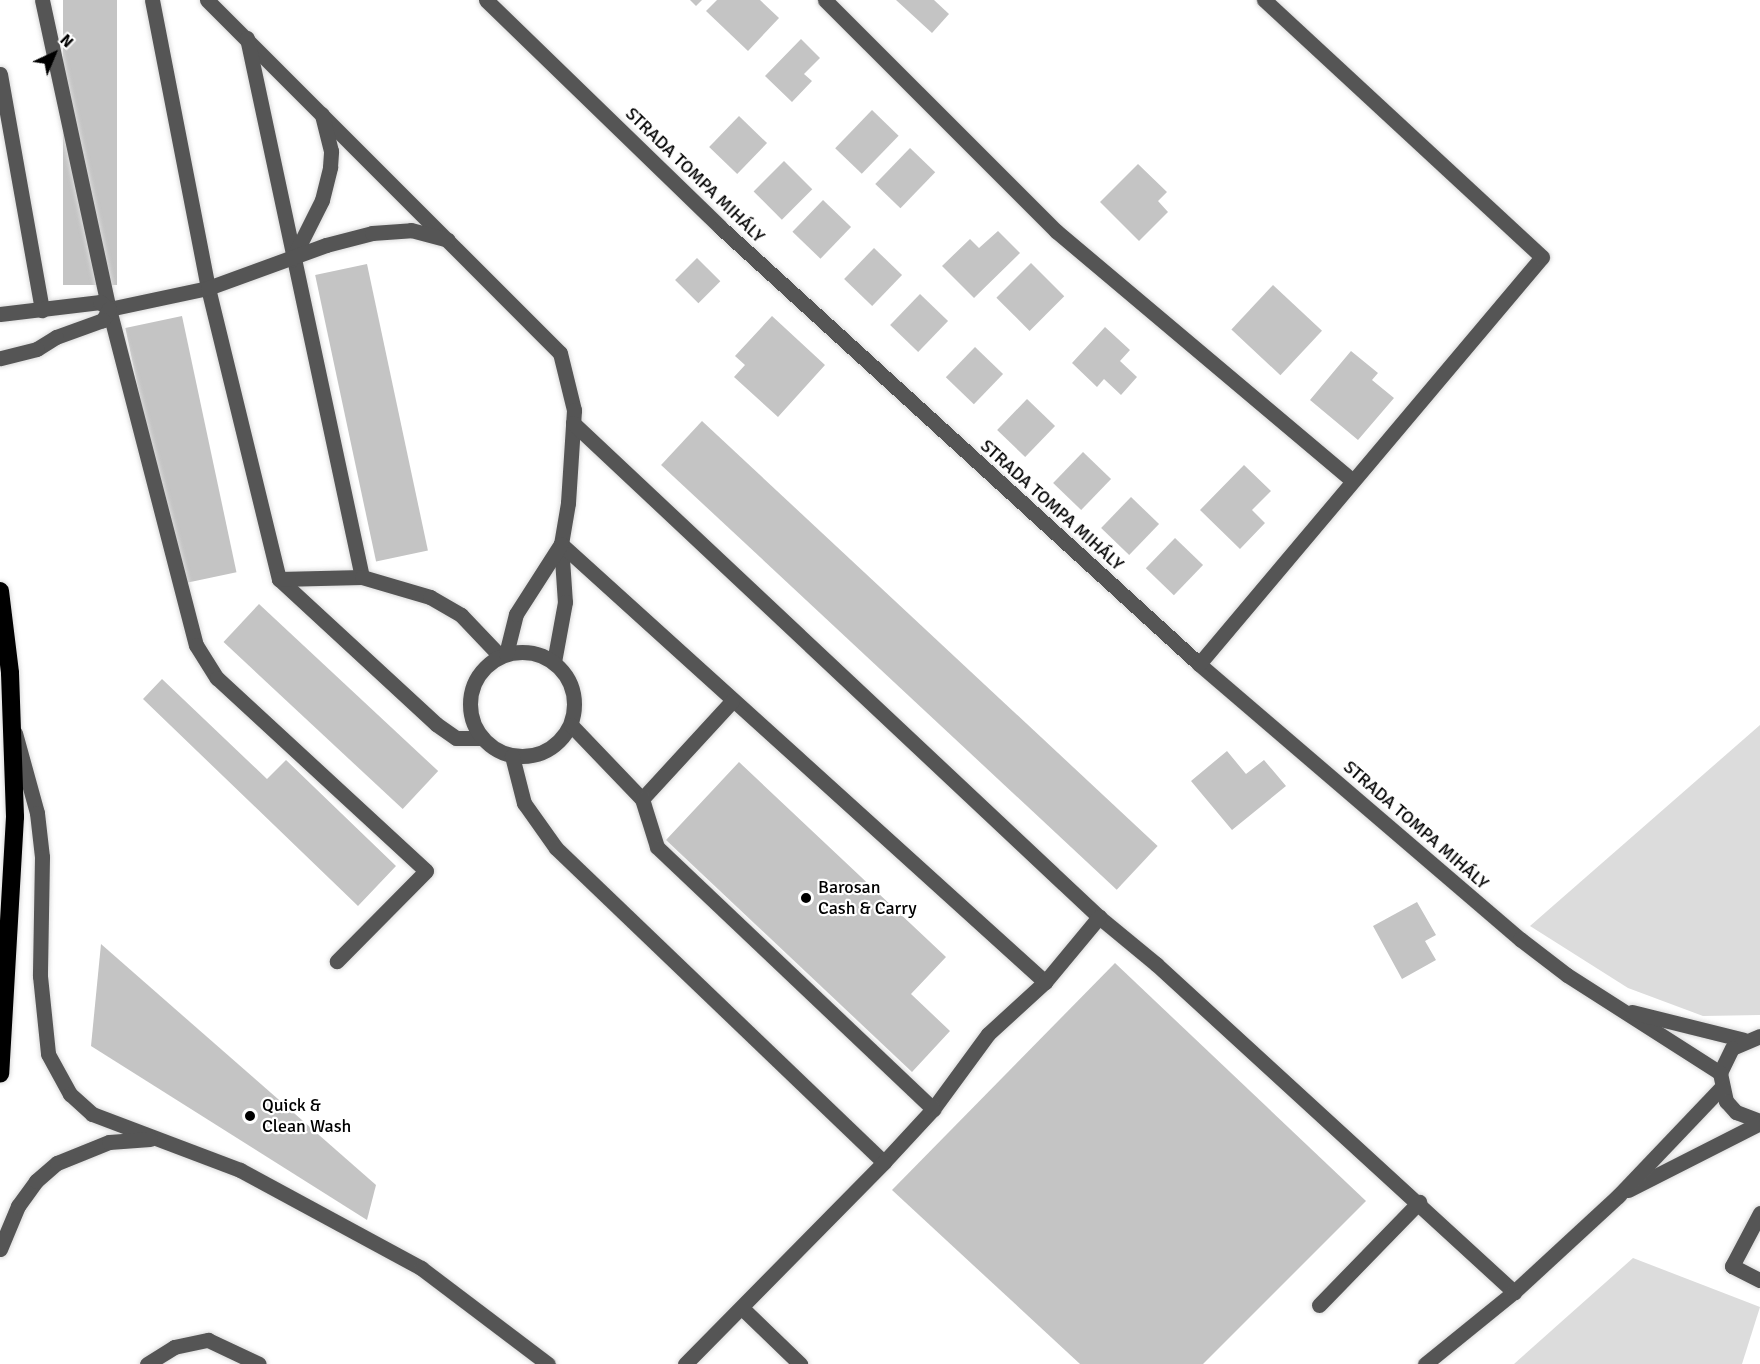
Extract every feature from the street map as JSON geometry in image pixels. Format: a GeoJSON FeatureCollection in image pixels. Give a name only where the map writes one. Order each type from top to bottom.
{"type":"FeatureCollection","features":[{"type":"Feature","properties":{"kind":"highway"},"geometry":{"type":"LineString","coordinates":[[0,591],[13,727],[12,895],[0,1074]]}},
{"type":"Feature","properties":{"kind":"street"},"geometry":{"type":"LineString","coordinates":[[42,0],[109,309],[202,659],[242,702],[426,871],[337,961]]}},
{"type":"Feature","properties":{"kind":"street"},"geometry":{"type":"LineString","coordinates":[[152,0],[207,288],[279,579],[435,724],[456,738],[482,738]]}},
{"type":"Feature","properties":{"kind":"street"},"geometry":{"type":"LineString","coordinates":[[207,0],[560,353],[574,410],[568,503],[561,544],[565,602],[554,662]]}},
{"type":"Feature","properties":{"kind":"street","name":"STRADA TOMPA MIHÁLY"},"geometry":{"type":"LineString","coordinates":[[486,0],[720,227],[1199,664],[1520,939],[1721,1081]]}},
{"type":"Feature","properties":{"kind":"street"},"geometry":{"type":"LineString","coordinates":[[825,0],[1056,231],[1352,480]]}},
{"type":"Feature","properties":{"kind":"street"},"geometry":{"type":"LineString","coordinates":[[1199,664],[1542,257],[1264,0]]}},
{"type":"Feature","properties":{"kind":"street"},"geometry":{"type":"LineString","coordinates":[[247,38],[292,260],[362,577]]}},
{"type":"Feature","properties":{"kind":"street"},"geometry":{"type":"LineString","coordinates":[[0,74],[42,310]]}},
{"type":"Feature","properties":{"kind":"street"},"geometry":{"type":"LineString","coordinates":[[292,260],[322,200],[330,167],[331,151],[321,112]]}},
{"type":"Feature","properties":{"kind":"street"},"geometry":{"type":"LineString","coordinates":[[0,358],[37,350],[56,337],[103,320],[109,309],[207,288],[292,260],[326,245],[372,233],[411,230],[448,240]]}},
{"type":"Feature","properties":{"kind":"street"},"geometry":{"type":"LineString","coordinates":[[0,314],[100,302],[109,309]]}},
{"type":"Feature","properties":{"kind":"street"},"geometry":{"type":"LineString","coordinates":[[573,423],[1099,917],[1419,1202],[1514,1292]]}},
{"type":"Feature","properties":{"kind":"street"},"geometry":{"type":"LineString","coordinates":[[503,655],[516,614],[561,544]]}},
{"type":"Feature","properties":{"kind":"street"},"geometry":{"type":"LineString","coordinates":[[561,544],[1045,982]]}},
{"type":"Feature","properties":{"kind":"street"},"geometry":{"type":"LineString","coordinates":[[279,579],[362,577],[430,597],[461,615],[503,655]]}},
{"type":"Feature","properties":{"kind":"street"},"geometry":{"type":"LineString","coordinates":[[539,654],[554,662],[573,691],[571,725],[547,751],[530,757],[512,756],[496,750],[482,738],[474,725],[471,693],[486,665],[503,655],[539,654]]}},
{"type":"Feature","properties":{"kind":"street"},"geometry":{"type":"LineString","coordinates":[[642,799],[732,701]]}},
{"type":"Feature","properties":{"kind":"street"},"geometry":{"type":"LineString","coordinates":[[571,725],[642,799],[657,847],[933,1109]]}},
{"type":"Feature","properties":{"kind":"street"},"geometry":{"type":"LineString","coordinates":[[13,727],[28,771],[38,824],[40,976],[48,1054],[70,1094],[92,1114],[240,1170],[421,1268],[548,1364]]}},
{"type":"Feature","properties":{"kind":"street"},"geometry":{"type":"LineString","coordinates":[[512,756],[524,803],[556,848],[884,1162]]}},
{"type":"Feature","properties":{"kind":"street"},"geometry":{"type":"LineString","coordinates":[[685,1364],[884,1162],[933,1109],[988,1034],[1045,982],[1099,917]]}},
{"type":"Feature","properties":{"kind":"street","name":"STRADA TOMPA MIHÁLY"},"geometry":{"type":"LineString","coordinates":[[1617,1008],[1744,1040]]}},
{"type":"Feature","properties":{"kind":"street"},"geometry":{"type":"LineString","coordinates":[[1425,1364],[1514,1292],[1618,1196],[1721,1081],[1728,1054],[1744,1040],[1760,1036]]}},
{"type":"Feature","properties":{"kind":"street"},"geometry":{"type":"LineString","coordinates":[[1721,1081],[1736,1112],[1760,1122]]}},
{"type":"Feature","properties":{"kind":"street"},"geometry":{"type":"LineString","coordinates":[[1618,1196],[1760,1122]]}},
{"type":"Feature","properties":{"kind":"street"},"geometry":{"type":"LineString","coordinates":[[0,1249],[18,1206],[36,1181],[57,1163],[109,1142],[153,1138]]}},
{"type":"Feature","properties":{"kind":"street"},"geometry":{"type":"LineString","coordinates":[[1319,1305],[1419,1202]]}},
{"type":"Feature","properties":{"kind":"street"},"geometry":{"type":"LineString","coordinates":[[1760,1213],[1732,1266],[1760,1280]]}},
{"type":"Feature","properties":{"kind":"street"},"geometry":{"type":"LineString","coordinates":[[742,1308],[800,1364]]}},
{"type":"Feature","properties":{"kind":"street"},"geometry":{"type":"LineString","coordinates":[[147,1364],[174,1347],[208,1340],[259,1364]]}},
{"type":"Feature","properties":{"kind":"shaded area"},"geometry":{"type":"Polygon","coordinates":[[[1760,725],[1760,1015],[1703,1016],[1628,988],[1530,926],[1760,725]]]}},
{"type":"Feature","properties":{"kind":"shaded area"},"geometry":{"type":"Polygon","coordinates":[[[1633,1258],[1760,1307],[1742,1364],[1514,1364],[1633,1258]]]}},
{"type":"Feature","properties":{"kind":"building"},"geometry":{"type":"Polygon","coordinates":[[[63,0],[117,0],[117,285],[63,285],[63,0]]]}},
{"type":"Feature","properties":{"kind":"building"},"geometry":{"type":"Polygon","coordinates":[[[690,0],[702,0],[696,6],[690,0]]]}},
{"type":"Feature","properties":{"kind":"building"},"geometry":{"type":"Polygon","coordinates":[[[717,0],[760,0],[779,18],[748,51],[706,11],[717,0]]]}},
{"type":"Feature","properties":{"kind":"building"},"geometry":{"type":"Polygon","coordinates":[[[896,0],[934,0],[949,14],[932,33],[896,0]]]}},
{"type":"Feature","properties":{"kind":"building"},"geometry":{"type":"Polygon","coordinates":[[[801,39],[820,58],[804,74],[812,81],[792,102],[765,76],[801,39]]]}},
{"type":"Feature","properties":{"kind":"building"},"geometry":{"type":"Polygon","coordinates":[[[872,110],[899,136],[862,174],[835,148],[872,110]]]}},
{"type":"Feature","properties":{"kind":"building"},"geometry":{"type":"Polygon","coordinates":[[[739,116],[767,143],[737,174],[709,147],[739,116]]]}},
{"type":"Feature","properties":{"kind":"building"},"geometry":{"type":"Polygon","coordinates":[[[910,148],[935,172],[900,208],[875,184],[910,148]]]}},
{"type":"Feature","properties":{"kind":"building"},"geometry":{"type":"Polygon","coordinates":[[[784,161],[812,189],[782,220],[754,191],[784,161]]]}},
{"type":"Feature","properties":{"kind":"building"},"geometry":{"type":"Polygon","coordinates":[[[1138,164],[1167,192],[1158,201],[1168,212],[1139,241],[1100,202],[1138,164]]]}},
{"type":"Feature","properties":{"kind":"building"},"geometry":{"type":"Polygon","coordinates":[[[823,200],[851,227],[820,259],[792,232],[823,200]]]}},
{"type":"Feature","properties":{"kind":"building"},"geometry":{"type":"Polygon","coordinates":[[[998,231],[1020,253],[974,298],[942,266],[970,239],[979,248],[998,231]]]}},
{"type":"Feature","properties":{"kind":"building"},"geometry":{"type":"Polygon","coordinates":[[[874,248],[902,275],[872,306],[844,279],[874,248]]]}},
{"type":"Feature","properties":{"kind":"building"},"geometry":{"type":"Polygon","coordinates":[[[697,258],[720,281],[698,303],[675,280],[697,258]]]}},
{"type":"Feature","properties":{"kind":"building"},"geometry":{"type":"Polygon","coordinates":[[[1031,263],[1064,296],[1030,331],[996,298],[1031,263]]]}},
{"type":"Feature","properties":{"kind":"building"},"geometry":{"type":"Polygon","coordinates":[[[367,264],[428,551],[376,562],[315,275],[367,264]]]}},
{"type":"Feature","properties":{"kind":"building"},"geometry":{"type":"Polygon","coordinates":[[[1273,285],[1322,331],[1280,375],[1231,330],[1273,285]]]}},
{"type":"Feature","properties":{"kind":"building"},"geometry":{"type":"Polygon","coordinates":[[[920,294],[948,321],[918,352],[890,325],[920,294]]]}},
{"type":"Feature","properties":{"kind":"building"},"geometry":{"type":"Polygon","coordinates":[[[182,316],[236,572],[180,584],[125,328],[182,316]]]}},
{"type":"Feature","properties":{"kind":"building"},"geometry":{"type":"Polygon","coordinates":[[[772,316],[825,365],[778,417],[734,377],[745,365],[735,356],[772,316]]]}},
{"type":"Feature","properties":{"kind":"building"},"geometry":{"type":"Polygon","coordinates":[[[1105,327],[1130,350],[1120,361],[1137,377],[1121,395],[1104,379],[1097,387],[1072,363],[1105,327]]]}},
{"type":"Feature","properties":{"kind":"building"},"geometry":{"type":"Polygon","coordinates":[[[975,347],[1003,374],[974,404],[946,377],[975,347]]]}},
{"type":"Feature","properties":{"kind":"building"},"geometry":{"type":"Polygon","coordinates":[[[1351,351],[1378,373],[1372,380],[1394,398],[1358,440],[1310,400],[1351,351]]]}},
{"type":"Feature","properties":{"kind":"building"},"geometry":{"type":"Polygon","coordinates":[[[1027,399],[1055,426],[1025,457],[997,430],[1027,399]]]}},
{"type":"Feature","properties":{"kind":"building"},"geometry":{"type":"Polygon","coordinates":[[[702,421],[1158,846],[1117,890],[661,465],[702,421]]]}},
{"type":"Feature","properties":{"kind":"building"},"geometry":{"type":"Polygon","coordinates":[[[1083,452],[1111,479],[1081,510],[1053,483],[1083,452]]]}},
{"type":"Feature","properties":{"kind":"building"},"geometry":{"type":"Polygon","coordinates":[[[1244,465],[1271,491],[1252,510],[1265,523],[1240,549],[1200,510],[1244,465]]]}},
{"type":"Feature","properties":{"kind":"building"},"geometry":{"type":"Polygon","coordinates":[[[1131,497],[1159,524],[1129,555],[1101,528],[1131,497]]]}},
{"type":"Feature","properties":{"kind":"building"},"geometry":{"type":"Polygon","coordinates":[[[1175,538],[1203,565],[1174,595],[1146,568],[1175,538]]]}},
{"type":"Feature","properties":{"kind":"building"},"geometry":{"type":"Polygon","coordinates":[[[259,604],[438,771],[403,809],[224,642],[259,604]]]}},
{"type":"Feature","properties":{"kind":"building"},"geometry":{"type":"Polygon","coordinates":[[[162,679],[267,779],[286,760],[396,866],[358,906],[143,699],[162,679]]]}},
{"type":"Feature","properties":{"kind":"building"},"geometry":{"type":"Polygon","coordinates":[[[1227,751],[1246,774],[1264,760],[1286,786],[1232,830],[1191,781],[1227,751]]]}},
{"type":"Feature","properties":{"kind":"building","name":"Barosan Cash & Carry"},"geometry":{"type":"Polygon","coordinates":[[[739,762],[946,957],[911,994],[950,1031],[912,1072],[666,840],[739,762]]]}},
{"type":"Feature","properties":{"kind":"building"},"geometry":{"type":"Polygon","coordinates":[[[1417,902],[1436,935],[1425,941],[1436,960],[1402,979],[1373,926],[1417,902]]]}},
{"type":"Feature","properties":{"kind":"building","name":"Quick & Clean Wash"},"geometry":{"type":"Polygon","coordinates":[[[101,944],[376,1185],[367,1220],[91,1046],[101,944]]]}},
{"type":"Feature","properties":{"kind":"building"},"geometry":{"type":"Polygon","coordinates":[[[1115,963],[1366,1201],[1203,1364],[1080,1364],[892,1190],[1115,963]]]}},
{"type":"Feature","properties":{"kind":"place","name":"Barosan Cash & Carry"},"geometry":{"type":"Point","coordinates":[806,898]}},
{"type":"Feature","properties":{"kind":"place","name":"Quick & Clean Wash"},"geometry":{"type":"Point","coordinates":[250,1116]}}]}
